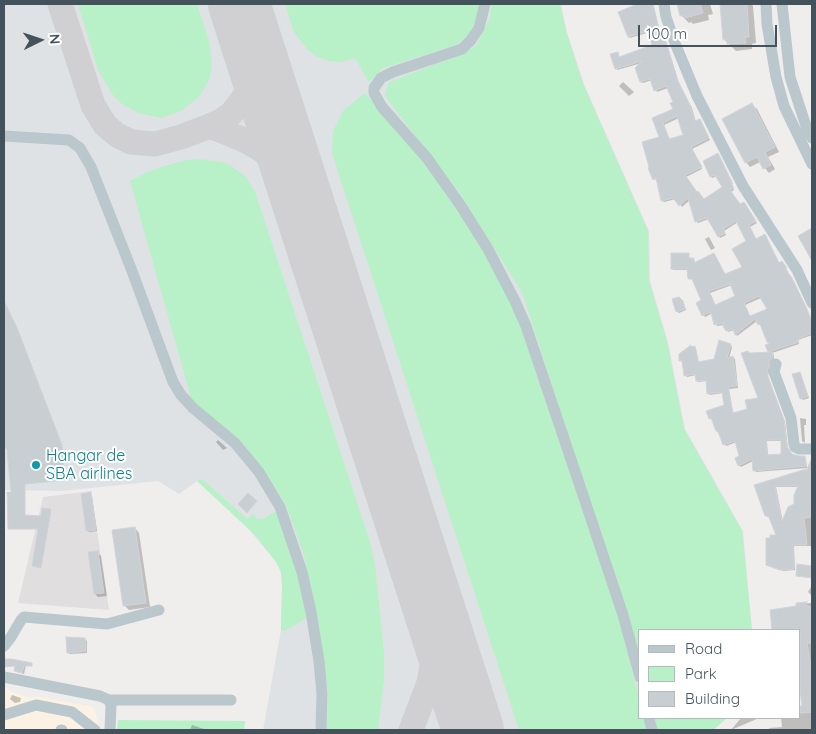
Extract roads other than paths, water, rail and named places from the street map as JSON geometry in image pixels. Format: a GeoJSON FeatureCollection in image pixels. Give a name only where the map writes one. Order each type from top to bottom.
{"type":"FeatureCollection","features":[{"type":"Feature","properties":{"kind":"street"},"geometry":{"type":"LineString","coordinates":[[485,4],[479,28],[471,40],[462,48],[381,78],[374,88],[374,93],[382,107],[427,158],[461,206],[488,249],[515,301],[526,326],[585,501],[623,615],[638,670]]}},
{"type":"Feature","properties":{"kind":"street"},"geometry":{"type":"LineString","coordinates":[[664,4],[666,17],[675,43],[697,96],[743,186],[797,270],[812,303]]}},
{"type":"Feature","properties":{"kind":"street"},"geometry":{"type":"LineString","coordinates":[[766,4],[767,24],[776,77],[784,106],[812,164]]}},
{"type":"Feature","properties":{"kind":"street"},"geometry":{"type":"LineString","coordinates":[[782,4],[790,77],[807,129],[812,138]]}},
{"type":"Feature","properties":{"kind":"street"},"geometry":{"type":"LineString","coordinates":[[4,136],[70,140],[80,148],[91,167],[173,382],[181,395],[194,408],[235,443],[259,472],[273,494],[296,550],[311,612],[322,694],[321,730]]}},
{"type":"Feature","properties":{"kind":"street"},"geometry":{"type":"LineString","coordinates":[[776,364],[774,372],[791,418],[795,447],[799,449],[812,449]]}},
{"type":"Feature","properties":{"kind":"street"},"geometry":{"type":"LineString","coordinates":[[4,646],[24,617],[107,624],[159,610]]}},
{"type":"Feature","properties":{"kind":"street"},"geometry":{"type":"LineString","coordinates":[[4,677],[100,696],[109,700],[231,700]]}},
{"type":"Feature","properties":{"kind":"street"},"geometry":{"type":"LineString","coordinates":[[109,700],[111,706],[110,730]]}},
{"type":"Feature","properties":{"kind":"street"},"geometry":{"type":"LineString","coordinates":[[4,715],[36,704],[72,712],[95,730]]}},
{"type":"Feature","properties":{"kind":"place","name":"Hangar de SBA airlines"},"geometry":{"type":"Point","coordinates":[36,465]}}]}
